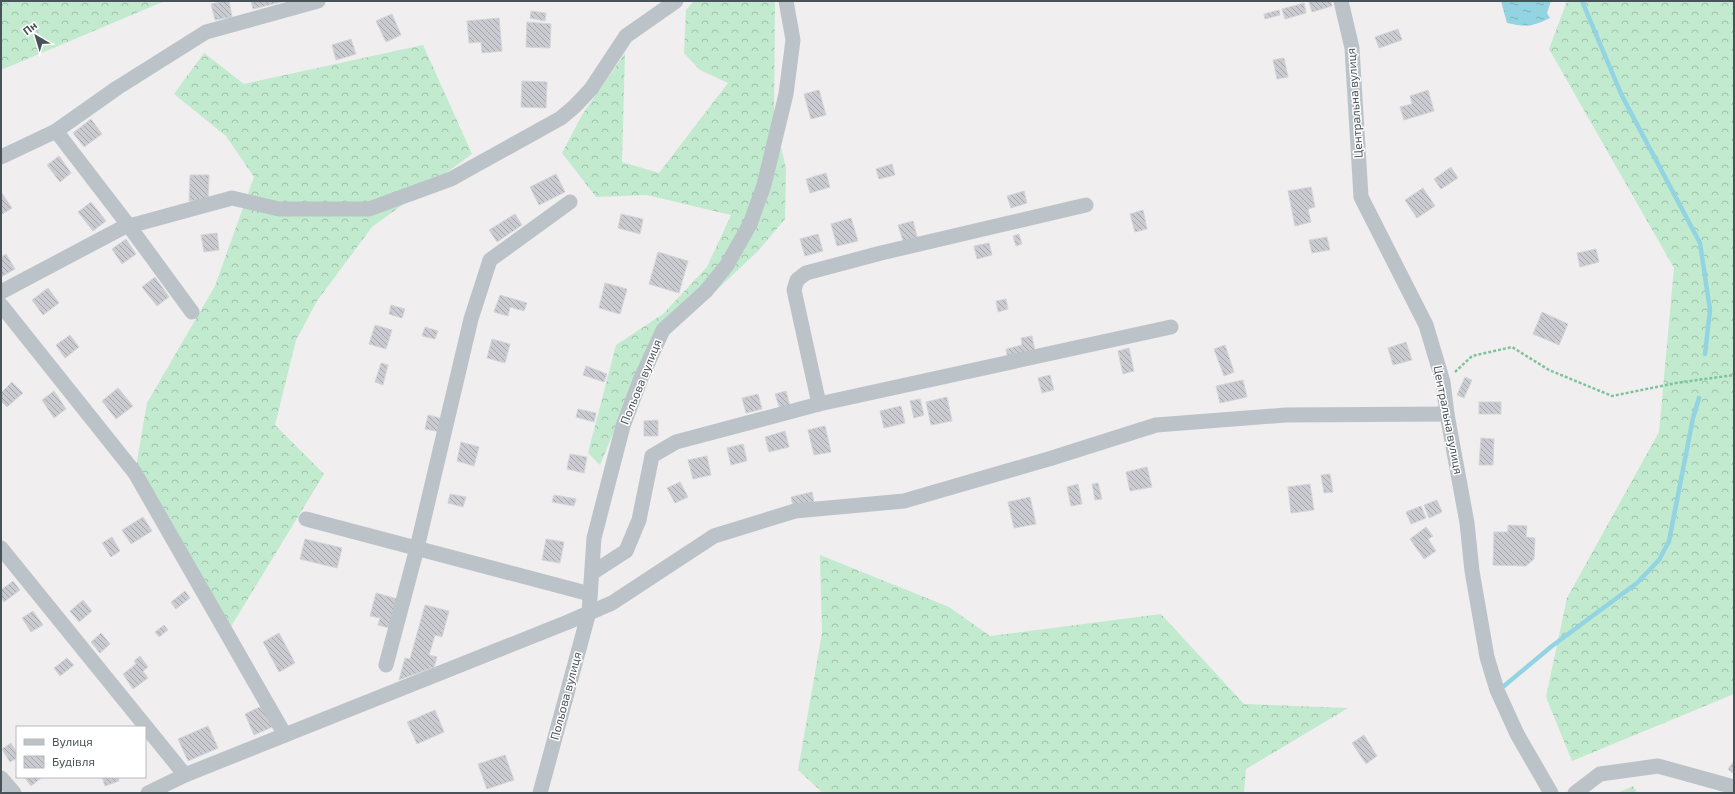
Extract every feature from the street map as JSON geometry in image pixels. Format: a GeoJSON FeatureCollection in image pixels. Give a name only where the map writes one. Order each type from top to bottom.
{"type":"FeatureCollection","features":[{"type":"Feature","properties":{"kind":"street"},"geometry":{"type":"LineString","coordinates":[[1,157],[56,131],[116,88],[206,32],[318,1]]}},
{"type":"Feature","properties":{"kind":"street"},"geometry":{"type":"LineString","coordinates":[[1,292],[122,228],[232,198],[279,209],[369,209],[451,179],[560,118],[575,106],[590,89],[626,36],[676,1]]}},
{"type":"Feature","properties":{"kind":"street","name":"Польова вулиця"},"geometry":{"type":"LineString","coordinates":[[540,793],[589,612],[594,538],[623,426],[641,378],[663,330],[706,291],[727,265],[750,224],[764,185],[786,94],[793,40],[786,1]]}},
{"type":"Feature","properties":{"kind":"street","name":"Центральна вулиця"},"geometry":{"type":"LineString","coordinates":[[1342,1],[1352,48],[1361,197],[1426,325],[1443,382],[1447,414],[1467,523],[1472,571],[1487,657],[1497,690],[1517,734],[1551,793]]}},
{"type":"Feature","properties":{"kind":"street"},"geometry":{"type":"LineString","coordinates":[[56,131],[129,226],[192,312]]}},
{"type":"Feature","properties":{"kind":"street"},"geometry":{"type":"LineString","coordinates":[[386,665],[417,548],[471,319],[490,260],[570,202]]}},
{"type":"Feature","properties":{"kind":"street"},"geometry":{"type":"LineString","coordinates":[[819,404],[794,290],[797,280],[806,273],[881,253],[1086,205]]}},
{"type":"Feature","properties":{"kind":"street"},"geometry":{"type":"LineString","coordinates":[[1,305],[135,473],[285,735]]}},
{"type":"Feature","properties":{"kind":"street"},"geometry":{"type":"LineString","coordinates":[[592,573],[626,551],[638,520],[652,456],[676,442],[819,404],[1171,327]]}},
{"type":"Feature","properties":{"kind":"street"},"geometry":{"type":"LineString","coordinates":[[148,793],[185,775],[612,603],[714,536],[795,511],[904,501],[1052,458],[1156,425],[1286,415],[1447,414]]}},
{"type":"Feature","properties":{"kind":"street"},"geometry":{"type":"LineString","coordinates":[[306,519],[590,594]]}},
{"type":"Feature","properties":{"kind":"street"},"geometry":{"type":"LineString","coordinates":[[1,548],[145,726]]}},
{"type":"Feature","properties":{"kind":"street"},"geometry":{"type":"LineString","coordinates":[[146,727],[185,775]]}},
{"type":"Feature","properties":{"kind":"street"},"geometry":{"type":"LineString","coordinates":[[1575,793],[1600,774],[1658,766],[1734,787]]}},
{"type":"Feature","properties":{"kind":"street"},"geometry":{"type":"LineString","coordinates":[[1,778],[14,793]]}},
{"type":"Feature","properties":{"kind":"path"},"geometry":{"type":"LineString","coordinates":[[1443,382],[1472,356],[1512,347],[1549,370],[1612,396],[1676,383],[1734,375]]}},
{"type":"Feature","properties":{"kind":"green space"},"geometry":{"type":"Polygon","coordinates":[[[1,1],[165,1],[1,70],[1,1]]]}},
{"type":"Feature","properties":{"kind":"green space"},"geometry":{"type":"Polygon","coordinates":[[[694,1],[775,1],[774,118],[786,168],[785,219],[758,251],[689,316],[647,352],[600,465],[588,453],[616,345],[663,314],[707,267],[731,215],[647,195],[596,197],[562,153],[582,115],[625,53],[622,162],[659,173],[728,83],[700,70],[684,53],[686,10],[694,1]]]}},
{"type":"Feature","properties":{"kind":"green space"},"geometry":{"type":"Polygon","coordinates":[[[1567,1],[1734,1],[1734,694],[1572,761],[1546,697],[1567,598],[1659,432],[1674,268],[1549,49],[1567,1]]]}},
{"type":"Feature","properties":{"kind":"green space"},"geometry":{"type":"Polygon","coordinates":[[[423,45],[472,154],[372,227],[317,301],[296,340],[275,425],[324,474],[227,633],[135,473],[147,403],[215,286],[254,177],[226,136],[174,94],[204,53],[244,84],[423,45]]]}},
{"type":"Feature","properties":{"kind":"green space"},"geometry":{"type":"Polygon","coordinates":[[[820,555],[949,607],[990,636],[1161,614],[1244,704],[1348,708],[1246,769],[1244,793],[823,793],[798,770],[822,633],[820,555]]]}},
{"type":"Feature","properties":{"kind":"green space"},"geometry":{"type":"Polygon","coordinates":[[[1633,786],[1637,793],[1617,793],[1633,786]]]}},
{"type":"Feature","properties":{"kind":"water"},"geometry":{"type":"Polygon","coordinates":[[[1501,1],[1551,1],[1547,13],[1550,18],[1529,25],[1507,23],[1501,1]]]}},
{"type":"Feature","properties":{"kind":"building"},"geometry":{"type":"Polygon","coordinates":[[[229,1],[232,17],[215,20],[211,4],[229,1]]]}},
{"type":"Feature","properties":{"kind":"building"},"geometry":{"type":"Polygon","coordinates":[[[251,1],[285,1],[253,9],[251,1]]]}},
{"type":"Feature","properties":{"kind":"building"},"geometry":{"type":"Polygon","coordinates":[[[1331,1],[1332,6],[1312,12],[1309,2],[1331,1]]]}},
{"type":"Feature","properties":{"kind":"building"},"geometry":{"type":"Polygon","coordinates":[[[1304,3],[1306,13],[1285,19],[1282,9],[1304,3]]]}},
{"type":"Feature","properties":{"kind":"building"},"geometry":{"type":"Polygon","coordinates":[[[1279,10],[1280,15],[1265,19],[1264,14],[1279,10]]]}},
{"type":"Feature","properties":{"kind":"building"},"geometry":{"type":"Polygon","coordinates":[[[531,11],[546,13],[545,21],[530,18],[531,11]]]}},
{"type":"Feature","properties":{"kind":"building"},"geometry":{"type":"Polygon","coordinates":[[[392,14],[401,35],[386,42],[376,21],[392,14]]]}},
{"type":"Feature","properties":{"kind":"building"},"geometry":{"type":"Polygon","coordinates":[[[499,18],[502,51],[482,53],[481,42],[469,43],[467,21],[499,18]]]}},
{"type":"Feature","properties":{"kind":"building"},"geometry":{"type":"Polygon","coordinates":[[[527,22],[551,24],[550,48],[526,47],[527,22]]]}},
{"type":"Feature","properties":{"kind":"building"},"geometry":{"type":"Polygon","coordinates":[[[1398,29],[1402,40],[1379,48],[1375,37],[1398,29]]]}},
{"type":"Feature","properties":{"kind":"building"},"geometry":{"type":"Polygon","coordinates":[[[351,39],[356,54],[336,60],[332,45],[351,39]]]}},
{"type":"Feature","properties":{"kind":"building"},"geometry":{"type":"Polygon","coordinates":[[[1284,58],[1288,77],[1277,79],[1273,60],[1284,58]]]}},
{"type":"Feature","properties":{"kind":"building"},"geometry":{"type":"Polygon","coordinates":[[[522,81],[547,82],[546,108],[521,107],[522,81]]]}},
{"type":"Feature","properties":{"kind":"building"},"geometry":{"type":"Polygon","coordinates":[[[819,90],[826,115],[811,119],[804,94],[819,90]]]}},
{"type":"Feature","properties":{"kind":"building"},"geometry":{"type":"Polygon","coordinates":[[[1428,90],[1434,111],[1404,120],[1400,107],[1412,104],[1410,96],[1428,90]]]}},
{"type":"Feature","properties":{"kind":"building"},"geometry":{"type":"Polygon","coordinates":[[[91,119],[102,134],[84,147],[73,133],[91,119]]]}},
{"type":"Feature","properties":{"kind":"building"},"geometry":{"type":"Polygon","coordinates":[[[59,156],[71,173],[60,182],[47,165],[59,156]]]}},
{"type":"Feature","properties":{"kind":"building"},"geometry":{"type":"Polygon","coordinates":[[[892,164],[895,175],[879,179],[876,169],[892,164]]]}},
{"type":"Feature","properties":{"kind":"building"},"geometry":{"type":"Polygon","coordinates":[[[1451,167],[1458,178],[1441,189],[1434,179],[1451,167]]]}},
{"type":"Feature","properties":{"kind":"building"},"geometry":{"type":"Polygon","coordinates":[[[826,173],[830,187],[810,193],[806,179],[826,173]]]}},
{"type":"Feature","properties":{"kind":"building"},"geometry":{"type":"Polygon","coordinates":[[[556,174],[565,192],[539,205],[530,187],[556,174]]]}},
{"type":"Feature","properties":{"kind":"building"},"geometry":{"type":"Polygon","coordinates":[[[190,175],[209,175],[208,201],[189,201],[190,175]]]}},
{"type":"Feature","properties":{"kind":"building"},"geometry":{"type":"Polygon","coordinates":[[[1311,187],[1315,207],[1308,209],[1311,222],[1295,226],[1288,191],[1311,187]]]}},
{"type":"Feature","properties":{"kind":"building"},"geometry":{"type":"Polygon","coordinates":[[[1423,188],[1435,206],[1417,218],[1405,200],[1423,188]]]}},
{"type":"Feature","properties":{"kind":"building"},"geometry":{"type":"Polygon","coordinates":[[[1024,191],[1027,203],[1011,208],[1007,196],[1024,191]]]}},
{"type":"Feature","properties":{"kind":"building"},"geometry":{"type":"Polygon","coordinates":[[[1,192],[12,208],[2,214],[1,213],[1,192]]]}},
{"type":"Feature","properties":{"kind":"building"},"geometry":{"type":"Polygon","coordinates":[[[91,202],[106,221],[93,231],[78,212],[91,202]]]}},
{"type":"Feature","properties":{"kind":"building"},"geometry":{"type":"Polygon","coordinates":[[[1143,210],[1147,229],[1135,232],[1130,214],[1143,210]]]}},
{"type":"Feature","properties":{"kind":"building"},"geometry":{"type":"Polygon","coordinates":[[[515,214],[522,225],[497,242],[489,230],[515,214]]]}},
{"type":"Feature","properties":{"kind":"building"},"geometry":{"type":"Polygon","coordinates":[[[621,214],[643,219],[640,234],[618,228],[621,214]]]}},
{"type":"Feature","properties":{"kind":"building"},"geometry":{"type":"Polygon","coordinates":[[[851,218],[858,241],[837,246],[831,224],[851,218]]]}},
{"type":"Feature","properties":{"kind":"building"},"geometry":{"type":"Polygon","coordinates":[[[913,221],[918,240],[904,244],[898,225],[913,221]]]}},
{"type":"Feature","properties":{"kind":"building"},"geometry":{"type":"Polygon","coordinates":[[[217,233],[219,250],[204,252],[201,235],[217,233]]]}},
{"type":"Feature","properties":{"kind":"building"},"geometry":{"type":"Polygon","coordinates":[[[818,234],[823,251],[805,256],[800,239],[818,234]]]}},
{"type":"Feature","properties":{"kind":"building"},"geometry":{"type":"Polygon","coordinates":[[[1019,234],[1022,244],[1016,246],[1013,236],[1019,234]]]}},
{"type":"Feature","properties":{"kind":"building"},"geometry":{"type":"Polygon","coordinates":[[[1327,237],[1330,250],[1312,253],[1309,240],[1327,237]]]}},
{"type":"Feature","properties":{"kind":"building"},"geometry":{"type":"Polygon","coordinates":[[[126,239],[136,254],[122,264],[112,249],[126,239]]]}},
{"type":"Feature","properties":{"kind":"building"},"geometry":{"type":"Polygon","coordinates":[[[989,243],[992,255],[977,259],[974,246],[989,243]]]}},
{"type":"Feature","properties":{"kind":"building"},"geometry":{"type":"Polygon","coordinates":[[[1596,249],[1599,262],[1580,267],[1577,253],[1596,249]]]}},
{"type":"Feature","properties":{"kind":"building"},"geometry":{"type":"Polygon","coordinates":[[[658,252],[688,261],[679,293],[649,284],[658,252]]]}},
{"type":"Feature","properties":{"kind":"building"},"geometry":{"type":"Polygon","coordinates":[[[6,254],[15,269],[1,277],[1,257],[6,254]]]}},
{"type":"Feature","properties":{"kind":"building"},"geometry":{"type":"Polygon","coordinates":[[[155,277],[169,297],[157,306],[142,287],[155,277]]]}},
{"type":"Feature","properties":{"kind":"building"},"geometry":{"type":"Polygon","coordinates":[[[605,283],[627,289],[620,314],[599,308],[605,283]]]}},
{"type":"Feature","properties":{"kind":"building"},"geometry":{"type":"Polygon","coordinates":[[[48,288],[59,303],[43,315],[32,300],[48,288]]]}},
{"type":"Feature","properties":{"kind":"building"},"geometry":{"type":"Polygon","coordinates":[[[500,295],[527,303],[524,311],[510,307],[508,316],[494,312],[500,295]]]}},
{"type":"Feature","properties":{"kind":"building"},"geometry":{"type":"Polygon","coordinates":[[[1006,299],[1008,309],[998,312],[996,301],[1006,299]]]}},
{"type":"Feature","properties":{"kind":"building"},"geometry":{"type":"Polygon","coordinates":[[[391,305],[405,309],[402,318],[389,314],[391,305]]]}},
{"type":"Feature","properties":{"kind":"building"},"geometry":{"type":"Polygon","coordinates":[[[1542,312],[1568,324],[1559,345],[1533,334],[1542,312]]]}},
{"type":"Feature","properties":{"kind":"building"},"geometry":{"type":"Polygon","coordinates":[[[375,325],[392,330],[386,349],[369,344],[375,325]]]}},
{"type":"Feature","properties":{"kind":"building"},"geometry":{"type":"Polygon","coordinates":[[[425,327],[438,331],[435,339],[422,336],[425,327]]]}},
{"type":"Feature","properties":{"kind":"building"},"geometry":{"type":"Polygon","coordinates":[[[70,335],[79,347],[65,358],[56,345],[70,335]]]}},
{"type":"Feature","properties":{"kind":"building"},"geometry":{"type":"Polygon","coordinates":[[[1032,336],[1035,351],[1008,360],[1006,349],[1022,345],[1021,338],[1032,336]]]}},
{"type":"Feature","properties":{"kind":"building"},"geometry":{"type":"Polygon","coordinates":[[[492,339],[510,344],[505,363],[487,358],[492,339]]]}},
{"type":"Feature","properties":{"kind":"building"},"geometry":{"type":"Polygon","coordinates":[[[1406,342],[1412,360],[1393,365],[1388,348],[1406,342]]]}},
{"type":"Feature","properties":{"kind":"building"},"geometry":{"type":"Polygon","coordinates":[[[1225,345],[1234,372],[1224,376],[1214,349],[1225,345]]]}},
{"type":"Feature","properties":{"kind":"building"},"geometry":{"type":"Polygon","coordinates":[[[1129,348],[1134,371],[1123,374],[1118,351],[1129,348]]]}},
{"type":"Feature","properties":{"kind":"building"},"geometry":{"type":"Polygon","coordinates":[[[381,363],[388,365],[383,385],[375,382],[381,363]]]}},
{"type":"Feature","properties":{"kind":"building"},"geometry":{"type":"Polygon","coordinates":[[[586,366],[607,374],[604,382],[583,375],[586,366]]]}},
{"type":"Feature","properties":{"kind":"building"},"geometry":{"type":"Polygon","coordinates":[[[1050,375],[1054,390],[1042,393],[1038,378],[1050,375]]]}},
{"type":"Feature","properties":{"kind":"building"},"geometry":{"type":"Polygon","coordinates":[[[1465,377],[1472,380],[1464,398],[1457,395],[1465,377]]]}},
{"type":"Feature","properties":{"kind":"building"},"geometry":{"type":"Polygon","coordinates":[[[1243,380],[1247,397],[1220,403],[1216,386],[1243,380]]]}},
{"type":"Feature","properties":{"kind":"building"},"geometry":{"type":"Polygon","coordinates":[[[12,382],[23,393],[7,407],[1,401],[1,393],[12,382]]]}},
{"type":"Feature","properties":{"kind":"building"},"geometry":{"type":"Polygon","coordinates":[[[118,388],[133,406],[116,419],[102,401],[118,388]]]}},
{"type":"Feature","properties":{"kind":"building"},"geometry":{"type":"Polygon","coordinates":[[[54,391],[66,409],[54,418],[42,400],[54,391]]]}},
{"type":"Feature","properties":{"kind":"building"},"geometry":{"type":"Polygon","coordinates":[[[786,391],[790,406],[780,409],[775,394],[786,391]]]}},
{"type":"Feature","properties":{"kind":"building"},"geometry":{"type":"Polygon","coordinates":[[[758,394],[762,409],[746,413],[742,398],[758,394]]]}},
{"type":"Feature","properties":{"kind":"building"},"geometry":{"type":"Polygon","coordinates":[[[947,397],[952,421],[931,425],[926,402],[947,397]]]}},
{"type":"Feature","properties":{"kind":"building"},"geometry":{"type":"Polygon","coordinates":[[[920,399],[924,415],[914,418],[910,401],[920,399]]]}},
{"type":"Feature","properties":{"kind":"building"},"geometry":{"type":"Polygon","coordinates":[[[1479,402],[1501,402],[1501,414],[1479,414],[1479,402]]]}},
{"type":"Feature","properties":{"kind":"building"},"geometry":{"type":"Polygon","coordinates":[[[901,406],[905,423],[884,428],[880,411],[901,406]]]}},
{"type":"Feature","properties":{"kind":"building"},"geometry":{"type":"Polygon","coordinates":[[[578,409],[596,413],[594,422],[576,417],[578,409]]]}},
{"type":"Feature","properties":{"kind":"building"},"geometry":{"type":"Polygon","coordinates":[[[428,415],[444,419],[441,432],[425,429],[428,415]]]}},
{"type":"Feature","properties":{"kind":"building"},"geometry":{"type":"Polygon","coordinates":[[[658,420],[658,436],[644,436],[644,421],[658,420]]]}},
{"type":"Feature","properties":{"kind":"building"},"geometry":{"type":"Polygon","coordinates":[[[825,426],[831,452],[814,455],[808,430],[825,426]]]}},
{"type":"Feature","properties":{"kind":"building"},"geometry":{"type":"Polygon","coordinates":[[[785,431],[789,447],[769,452],[765,437],[785,431]]]}},
{"type":"Feature","properties":{"kind":"building"},"geometry":{"type":"Polygon","coordinates":[[[1481,438],[1494,439],[1493,465],[1479,465],[1481,438]]]}},
{"type":"Feature","properties":{"kind":"building"},"geometry":{"type":"Polygon","coordinates":[[[461,442],[479,447],[474,466],[457,461],[461,442]]]}},
{"type":"Feature","properties":{"kind":"building"},"geometry":{"type":"Polygon","coordinates":[[[743,444],[747,461],[731,465],[727,448],[743,444]]]}},
{"type":"Feature","properties":{"kind":"building"},"geometry":{"type":"Polygon","coordinates":[[[570,454],[587,457],[584,473],[567,469],[570,454]]]}},
{"type":"Feature","properties":{"kind":"building"},"geometry":{"type":"Polygon","coordinates":[[[707,456],[711,475],[693,479],[688,460],[707,456]]]}},
{"type":"Feature","properties":{"kind":"building"},"geometry":{"type":"Polygon","coordinates":[[[1147,467],[1152,487],[1130,491],[1126,472],[1147,467]]]}},
{"type":"Feature","properties":{"kind":"building"},"geometry":{"type":"Polygon","coordinates":[[[1330,474],[1333,492],[1324,493],[1321,475],[1330,474]]]}},
{"type":"Feature","properties":{"kind":"building"},"geometry":{"type":"Polygon","coordinates":[[[680,482],[688,497],[675,503],[667,488],[680,482]]]}},
{"type":"Feature","properties":{"kind":"building"},"geometry":{"type":"Polygon","coordinates":[[[1098,483],[1102,499],[1095,500],[1092,484],[1098,483]]]}},
{"type":"Feature","properties":{"kind":"building"},"geometry":{"type":"Polygon","coordinates":[[[1078,484],[1082,504],[1071,506],[1067,487],[1078,484]]]}},
{"type":"Feature","properties":{"kind":"building"},"geometry":{"type":"Polygon","coordinates":[[[1310,484],[1314,510],[1291,513],[1288,487],[1310,484]]]}},
{"type":"Feature","properties":{"kind":"building"},"geometry":{"type":"Polygon","coordinates":[[[812,492],[814,502],[793,507],[791,497],[812,492]]]}},
{"type":"Feature","properties":{"kind":"building"},"geometry":{"type":"Polygon","coordinates":[[[450,494],[466,497],[463,507],[448,503],[450,494]]]}},
{"type":"Feature","properties":{"kind":"building"},"geometry":{"type":"Polygon","coordinates":[[[554,495],[576,499],[574,506],[552,502],[554,495]]]}},
{"type":"Feature","properties":{"kind":"building"},"geometry":{"type":"Polygon","coordinates":[[[1030,497],[1036,524],[1014,528],[1008,502],[1030,497]]]}},
{"type":"Feature","properties":{"kind":"building"},"geometry":{"type":"Polygon","coordinates":[[[1437,500],[1442,512],[1429,518],[1424,505],[1437,500]]]}},
{"type":"Feature","properties":{"kind":"building"},"geometry":{"type":"Polygon","coordinates":[[[1421,506],[1426,518],[1411,524],[1406,512],[1421,506]]]}},
{"type":"Feature","properties":{"kind":"building"},"geometry":{"type":"Polygon","coordinates":[[[143,517],[152,531],[131,544],[122,530],[143,517]]]}},
{"type":"Feature","properties":{"kind":"building"},"geometry":{"type":"Polygon","coordinates":[[[1508,525],[1527,526],[1526,537],[1535,538],[1534,559],[1526,566],[1493,565],[1494,532],[1508,532],[1508,525]]]}},
{"type":"Feature","properties":{"kind":"building"},"geometry":{"type":"Polygon","coordinates":[[[1426,527],[1433,536],[1428,539],[1436,551],[1424,559],[1410,539],[1426,527]]]}},
{"type":"Feature","properties":{"kind":"building"},"geometry":{"type":"Polygon","coordinates":[[[112,537],[120,551],[111,557],[102,543],[112,537]]]}},
{"type":"Feature","properties":{"kind":"building"},"geometry":{"type":"Polygon","coordinates":[[[305,539],[342,548],[337,568],[300,559],[305,539]]]}},
{"type":"Feature","properties":{"kind":"building"},"geometry":{"type":"Polygon","coordinates":[[[546,539],[564,542],[560,563],[542,560],[546,539]]]}},
{"type":"Feature","properties":{"kind":"building"},"geometry":{"type":"Polygon","coordinates":[[[13,581],[20,590],[4,602],[1,598],[1,590],[13,581]]]}},
{"type":"Feature","properties":{"kind":"building"},"geometry":{"type":"Polygon","coordinates":[[[185,591],[190,598],[176,609],[171,602],[185,591]]]}},
{"type":"Feature","properties":{"kind":"building"},"geometry":{"type":"Polygon","coordinates":[[[376,593],[401,600],[393,629],[378,625],[380,618],[370,616],[376,593]]]}},
{"type":"Feature","properties":{"kind":"building"},"geometry":{"type":"Polygon","coordinates":[[[83,600],[92,611],[79,622],[70,611],[83,600]]]}},
{"type":"Feature","properties":{"kind":"building"},"geometry":{"type":"Polygon","coordinates":[[[425,605],[449,611],[442,637],[435,635],[429,655],[437,657],[434,667],[399,680],[405,658],[410,659],[425,605]]]}},
{"type":"Feature","properties":{"kind":"building"},"geometry":{"type":"Polygon","coordinates":[[[33,611],[43,625],[31,632],[22,618],[33,611]]]}},
{"type":"Feature","properties":{"kind":"building"},"geometry":{"type":"Polygon","coordinates":[[[164,625],[168,630],[159,637],[155,632],[164,625]]]}},
{"type":"Feature","properties":{"kind":"building"},"geometry":{"type":"Polygon","coordinates":[[[101,633],[110,644],[100,653],[91,642],[101,633]]]}},
{"type":"Feature","properties":{"kind":"building"},"geometry":{"type":"Polygon","coordinates":[[[279,633],[295,663],[279,672],[263,642],[279,633]]]}},
{"type":"Feature","properties":{"kind":"building"},"geometry":{"type":"Polygon","coordinates":[[[140,656],[148,667],[143,671],[148,678],[133,689],[123,674],[136,664],[134,661],[140,656]]]}},
{"type":"Feature","properties":{"kind":"building"},"geometry":{"type":"Polygon","coordinates":[[[67,658],[74,665],[60,676],[54,668],[67,658]]]}},
{"type":"Feature","properties":{"kind":"building"},"geometry":{"type":"Polygon","coordinates":[[[262,706],[272,727],[254,735],[245,714],[262,706]]]}},
{"type":"Feature","properties":{"kind":"building"},"geometry":{"type":"Polygon","coordinates":[[[435,710],[444,732],[417,744],[407,722],[435,710]]]}},
{"type":"Feature","properties":{"kind":"building"},"geometry":{"type":"Polygon","coordinates":[[[208,726],[218,748],[188,761],[178,739],[208,726]]]}},
{"type":"Feature","properties":{"kind":"building"},"geometry":{"type":"Polygon","coordinates":[[[1364,735],[1377,756],[1366,764],[1352,743],[1364,735]]]}},
{"type":"Feature","properties":{"kind":"building"},"geometry":{"type":"Polygon","coordinates":[[[11,743],[16,751],[16,759],[10,762],[2,749],[11,743]]]}},
{"type":"Feature","properties":{"kind":"building"},"geometry":{"type":"Polygon","coordinates":[[[505,755],[514,780],[487,789],[478,764],[505,755]]]}},
{"type":"Feature","properties":{"kind":"building"},"geometry":{"type":"Polygon","coordinates":[[[1734,761],[1734,774],[1728,769],[1734,761]]]}},
{"type":"Feature","properties":{"kind":"building"},"geometry":{"type":"Polygon","coordinates":[[[25,778],[41,778],[31,786],[25,778]]]}},
{"type":"Feature","properties":{"kind":"building"},"geometry":{"type":"Polygon","coordinates":[[[102,778],[118,778],[119,781],[105,786],[102,778]]]}},
{"type":"Feature","properties":{"kind":"waterway"},"geometry":{"type":"LineString","coordinates":[[1582,1],[1622,96],[1700,243],[1710,310],[1705,354]]}},
{"type":"Feature","properties":{"kind":"waterway"},"geometry":{"type":"LineString","coordinates":[[1504,686],[1552,646],[1637,583],[1659,560],[1669,541],[1693,418],[1699,398]]}}]}
